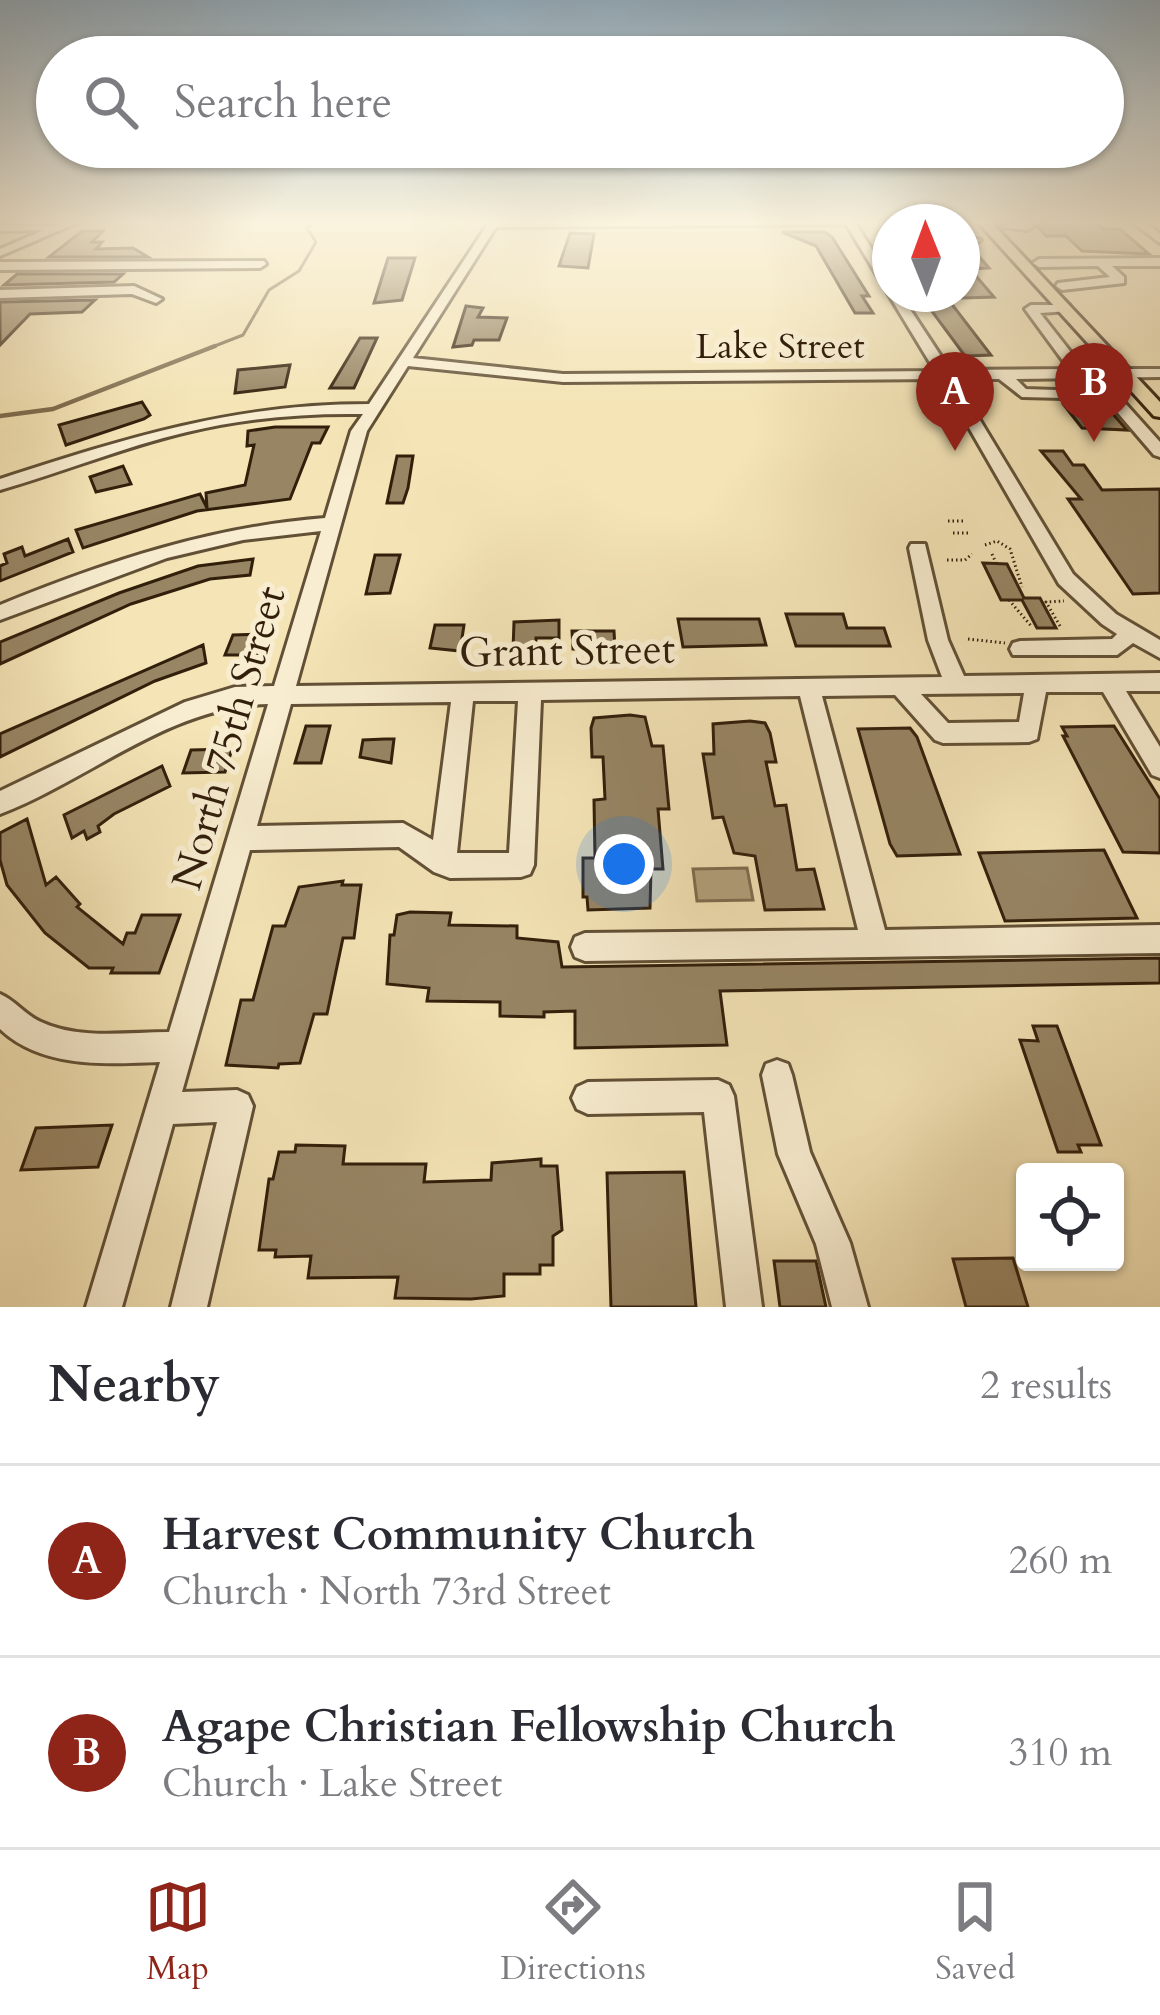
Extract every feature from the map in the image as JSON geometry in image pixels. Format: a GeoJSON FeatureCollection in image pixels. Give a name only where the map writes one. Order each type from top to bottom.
{"type":"FeatureCollection","features":[{"type":"Feature","properties":{"kind":"main road"},"geometry":{"type":"LineString","coordinates":[[1040,282],[1160,412]]}},
{"type":"Feature","properties":{"kind":"main road"},"geometry":{"type":"LineString","coordinates":[[1058,282],[1152,373],[1160,389]]}},
{"type":"Feature","properties":{"kind":"street","name":"North 75th Street"},"geometry":{"type":"LineString","coordinates":[[104,1307],[332,524],[370,409],[454,282]]}},
{"type":"Feature","properties":{"kind":"street"},"geometry":{"type":"LineString","coordinates":[[1062,286],[1090,286],[1086,282]]}},
{"type":"Feature","properties":{"kind":"street"},"geometry":{"type":"LineString","coordinates":[[0,294],[134,290],[156,299]]}},
{"type":"Feature","properties":{"kind":"street"},"geometry":{"type":"LineString","coordinates":[[1064,308],[1030,310],[1079,374]]}},
{"type":"Feature","properties":{"kind":"street"},"geometry":{"type":"LineString","coordinates":[[906,312],[1066,579],[1094,608],[1160,650]]}},
{"type":"Feature","properties":{"kind":"street","name":"Lake Street"},"geometry":{"type":"LineString","coordinates":[[402,361],[563,378],[1152,373]]}},
{"type":"Feature","properties":{"kind":"street"},"geometry":{"type":"LineString","coordinates":[[1004,375],[1022,393],[1111,395],[1151,430],[1160,452]]}},
{"type":"Feature","properties":{"kind":"street"},"geometry":{"type":"LineString","coordinates":[[0,485],[223,416],[295,407],[370,409]]}},
{"type":"Feature","properties":{"kind":"street"},"geometry":{"type":"LineString","coordinates":[[0,613],[158,550],[245,530],[332,524]]}},
{"type":"Feature","properties":{"kind":"street"},"geometry":{"type":"LineString","coordinates":[[918,548],[938,640],[956,684]]}},
{"type":"Feature","properties":{"kind":"street"},"geometry":{"type":"LineString","coordinates":[[1020,649],[1118,647],[1130,633]]}},
{"type":"Feature","properties":{"kind":"street"},"geometry":{"type":"LineString","coordinates":[[1109,682],[1160,768]]}},
{"type":"Feature","properties":{"kind":"street","name":"Grant Street"},"geometry":{"type":"LineString","coordinates":[[0,803],[193,708],[235,696],[1160,682]]}},
{"type":"Feature","properties":{"kind":"street"},"geometry":{"type":"LineString","coordinates":[[899,685],[943,733],[1030,732],[1037,683]]}},
{"type":"Feature","properties":{"kind":"street"},"geometry":{"type":"LineString","coordinates":[[808,686],[874,944]]}},
{"type":"Feature","properties":{"kind":"street"},"geometry":{"type":"LineString","coordinates":[[240,838],[403,835],[443,863],[521,865],[530,690]]}},
{"type":"Feature","properties":{"kind":"street"},"geometry":{"type":"LineString","coordinates":[[443,863],[463,691]]}},
{"type":"Feature","properties":{"kind":"street"},"geometry":{"type":"LineString","coordinates":[[585,947],[1160,939]]}},
{"type":"Feature","properties":{"kind":"street"},"geometry":{"type":"LineString","coordinates":[[0,1010],[42,1040],[67,1046],[180,1046]]}},
{"type":"Feature","properties":{"kind":"street"},"geometry":{"type":"LineString","coordinates":[[777,1075],[794,1154],[833,1243],[850,1307]]}},
{"type":"Feature","properties":{"kind":"street"},"geometry":{"type":"LineString","coordinates":[[588,1098],[718,1096],[744,1307]]}},
{"type":"Feature","properties":{"kind":"street"},"geometry":{"type":"LineString","coordinates":[[162,1108],[237,1106],[189,1307]]}},
{"type":"Feature","properties":{"kind":"path"},"geometry":{"type":"LineString","coordinates":[[948,520],[966,521]]}},
{"type":"Feature","properties":{"kind":"path"},"geometry":{"type":"LineString","coordinates":[[953,533],[971,533]]}},
{"type":"Feature","properties":{"kind":"path"},"geometry":{"type":"LineString","coordinates":[[985,544],[997,541],[1010,549],[1022,586]]}},
{"type":"Feature","properties":{"kind":"path"},"geometry":{"type":"LineString","coordinates":[[947,560],[963,561],[972,554]]}},
{"type":"Feature","properties":{"kind":"path"},"geometry":{"type":"LineString","coordinates":[[992,554],[996,563]]}},
{"type":"Feature","properties":{"kind":"path"},"geometry":{"type":"LineString","coordinates":[[1009,600],[1032,627]]}},
{"type":"Feature","properties":{"kind":"path"},"geometry":{"type":"LineString","coordinates":[[1060,626],[1044,600],[1078,601]]}},
{"type":"Feature","properties":{"kind":"path"},"geometry":{"type":"LineString","coordinates":[[968,639],[994,641]]}},
{"type":"Feature","properties":{"kind":"shaded area"},"geometry":{"type":"Polygon","coordinates":[[[747,868],[753,900],[697,901],[693,869],[747,868]]]}},
{"type":"Feature","properties":{"kind":"building"},"geometry":{"type":"Polygon","coordinates":[[[8,282],[114,282],[114,282],[4,285],[8,282]]]}},
{"type":"Feature","properties":{"kind":"building"},"geometry":{"type":"Polygon","coordinates":[[[381,282],[408,282],[402,300],[374,303],[381,282]]]}},
{"type":"Feature","properties":{"kind":"building"},"geometry":{"type":"Polygon","coordinates":[[[837,282],[860,282],[869,296],[862,296],[873,313],[855,313],[837,282]]]}},
{"type":"Feature","properties":{"kind":"building"},"geometry":{"type":"Polygon","coordinates":[[[980,282],[981,282],[994,297],[980,297],[980,282]]]}},
{"type":"Feature","properties":{"kind":"building"},"geometry":{"type":"Polygon","coordinates":[[[95,300],[82,312],[30,314],[0,345],[0,302],[95,300]]]}},
{"type":"Feature","properties":{"kind":"building"},"geometry":{"type":"Polygon","coordinates":[[[466,306],[483,308],[478,317],[507,318],[499,340],[474,340],[472,345],[453,347],[466,306]]]}},
{"type":"Feature","properties":{"kind":"building"},"geometry":{"type":"Polygon","coordinates":[[[932,312],[958,312],[991,355],[965,356],[932,312]]]}},
{"type":"Feature","properties":{"kind":"building"},"geometry":{"type":"Polygon","coordinates":[[[360,338],[377,338],[354,388],[330,388],[360,338]]]}},
{"type":"Feature","properties":{"kind":"building"},"geometry":{"type":"Polygon","coordinates":[[[290,365],[285,387],[235,393],[238,370],[290,365]]]}},
{"type":"Feature","properties":{"kind":"building"},"geometry":{"type":"Polygon","coordinates":[[[142,402],[150,415],[144,419],[66,445],[59,425],[142,402]]]}},
{"type":"Feature","properties":{"kind":"building"},"geometry":{"type":"Polygon","coordinates":[[[1064,405],[1105,405],[1127,430],[1082,428],[1064,405]]]}},
{"type":"Feature","properties":{"kind":"building"},"geometry":{"type":"Polygon","coordinates":[[[328,427],[320,443],[312,443],[290,499],[197,511],[83,548],[76,530],[200,494],[207,508],[206,493],[245,485],[254,445],[247,446],[248,431],[328,427]]]}},
{"type":"Feature","properties":{"kind":"building"},"geometry":{"type":"Polygon","coordinates":[[[1041,451],[1063,451],[1073,465],[1084,465],[1102,490],[1160,489],[1160,593],[1133,594],[1068,499],[1081,499],[1041,451]]]}},
{"type":"Feature","properties":{"kind":"building"},"geometry":{"type":"Polygon","coordinates":[[[397,456],[413,456],[408,488],[403,503],[387,503],[397,456]]]}},
{"type":"Feature","properties":{"kind":"building"},"geometry":{"type":"Polygon","coordinates":[[[123,466],[131,484],[96,492],[90,477],[123,466]]]}},
{"type":"Feature","properties":{"kind":"building"},"geometry":{"type":"Polygon","coordinates":[[[68,539],[73,552],[0,581],[0,566],[7,563],[4,554],[22,547],[25,556],[68,539]]]}},
{"type":"Feature","properties":{"kind":"building"},"geometry":{"type":"Polygon","coordinates":[[[375,555],[400,555],[390,593],[366,594],[375,555]]]}},
{"type":"Feature","properties":{"kind":"building"},"geometry":{"type":"Polygon","coordinates":[[[253,559],[250,575],[210,579],[131,604],[0,664],[0,642],[198,566],[253,559]]]}},
{"type":"Feature","properties":{"kind":"building"},"geometry":{"type":"Polygon","coordinates":[[[983,563],[1007,564],[1024,598],[1040,598],[1056,628],[1037,628],[1022,600],[1001,600],[983,563]]]}},
{"type":"Feature","properties":{"kind":"building"},"geometry":{"type":"Polygon","coordinates":[[[786,614],[843,614],[847,628],[884,628],[890,646],[796,646],[786,614]]]}},
{"type":"Feature","properties":{"kind":"building"},"geometry":{"type":"Polygon","coordinates":[[[678,619],[759,619],[766,645],[683,647],[678,619]]]}},
{"type":"Feature","properties":{"kind":"building"},"geometry":{"type":"Polygon","coordinates":[[[559,620],[559,638],[536,638],[536,649],[513,650],[514,622],[559,620]]]}},
{"type":"Feature","properties":{"kind":"building"},"geometry":{"type":"Polygon","coordinates":[[[435,625],[464,625],[460,651],[430,648],[435,625]]]}},
{"type":"Feature","properties":{"kind":"building"},"geometry":{"type":"Polygon","coordinates":[[[572,631],[614,631],[615,649],[573,649],[572,631]]]}},
{"type":"Feature","properties":{"kind":"building"},"geometry":{"type":"Polygon","coordinates":[[[269,634],[262,655],[225,655],[233,635],[269,634]]]}},
{"type":"Feature","properties":{"kind":"building"},"geometry":{"type":"Polygon","coordinates":[[[203,645],[206,663],[155,681],[0,757],[0,734],[203,645]]]}},
{"type":"Feature","properties":{"kind":"building"},"geometry":{"type":"Polygon","coordinates":[[[645,717],[652,746],[663,746],[669,809],[658,809],[663,869],[651,869],[650,908],[588,910],[587,897],[583,897],[583,858],[595,858],[594,800],[605,799],[603,757],[592,757],[591,728],[594,718],[645,717]]]}},
{"type":"Feature","properties":{"kind":"building"},"geometry":{"type":"Polygon","coordinates":[[[765,723],[770,733],[776,762],[766,762],[775,806],[786,805],[797,870],[814,869],[824,909],[765,910],[755,856],[734,853],[723,817],[713,818],[703,754],[714,754],[713,724],[765,723]]]}},
{"type":"Feature","properties":{"kind":"building"},"geometry":{"type":"Polygon","coordinates":[[[306,726],[330,726],[321,763],[295,763],[306,726]]]}},
{"type":"Feature","properties":{"kind":"building"},"geometry":{"type":"Polygon","coordinates":[[[1114,726],[1160,799],[1160,853],[1123,852],[1062,727],[1114,726]]]}},
{"type":"Feature","properties":{"kind":"building"},"geometry":{"type":"Polygon","coordinates":[[[910,728],[960,854],[897,856],[890,844],[858,729],[910,728]]]}},
{"type":"Feature","properties":{"kind":"building"},"geometry":{"type":"Polygon","coordinates":[[[394,739],[391,763],[360,757],[363,740],[394,739]]]}},
{"type":"Feature","properties":{"kind":"building"},"geometry":{"type":"Polygon","coordinates":[[[232,749],[225,772],[183,773],[191,750],[232,749]]]}},
{"type":"Feature","properties":{"kind":"building"},"geometry":{"type":"Polygon","coordinates":[[[162,766],[170,786],[114,814],[98,826],[100,832],[87,839],[84,831],[72,838],[64,815],[162,766]]]}},
{"type":"Feature","properties":{"kind":"building"},"geometry":{"type":"Polygon","coordinates":[[[27,819],[46,885],[56,877],[80,904],[77,907],[123,944],[127,933],[135,933],[142,915],[180,915],[159,973],[89,968],[45,933],[7,885],[0,860],[0,833],[27,819]]]}},
{"type":"Feature","properties":{"kind":"building"},"geometry":{"type":"Polygon","coordinates":[[[1104,850],[1137,918],[1005,921],[979,853],[1104,850]]]}},
{"type":"Feature","properties":{"kind":"building"},"geometry":{"type":"Polygon","coordinates":[[[343,881],[342,885],[361,885],[354,938],[343,938],[327,1014],[314,1014],[300,1063],[279,1064],[278,1068],[226,1065],[241,1000],[253,1000],[273,926],[285,926],[299,887],[343,881]]]}},
{"type":"Feature","properties":{"kind":"building"},"geometry":{"type":"Polygon","coordinates":[[[451,913],[449,925],[517,926],[517,938],[558,942],[562,967],[1160,958],[1160,983],[720,991],[727,1045],[575,1048],[575,1011],[544,1012],[544,1017],[500,1016],[500,1002],[427,1001],[429,988],[387,984],[390,935],[394,935],[397,915],[451,913]]]}},
{"type":"Feature","properties":{"kind":"building"},"geometry":{"type":"Polygon","coordinates":[[[1033,1026],[1057,1026],[1101,1145],[1078,1145],[1081,1152],[1058,1152],[1020,1040],[1038,1041],[1033,1026]]]}},
{"type":"Feature","properties":{"kind":"building"},"geometry":{"type":"Polygon","coordinates":[[[112,1125],[98,1167],[21,1170],[36,1128],[112,1125]]]}},
{"type":"Feature","properties":{"kind":"building"},"geometry":{"type":"Polygon","coordinates":[[[296,1145],[345,1146],[343,1164],[426,1164],[424,1182],[491,1180],[492,1163],[541,1159],[541,1166],[557,1166],[562,1230],[553,1236],[553,1265],[540,1265],[540,1274],[504,1274],[504,1296],[471,1299],[395,1298],[398,1277],[308,1278],[311,1256],[275,1257],[276,1250],[259,1250],[269,1179],[273,1179],[279,1152],[295,1152],[296,1145]]]}},
{"type":"Feature","properties":{"kind":"building"},"geometry":{"type":"Polygon","coordinates":[[[684,1172],[696,1307],[611,1307],[607,1173],[684,1172]]]}},
{"type":"Feature","properties":{"kind":"building"},"geometry":{"type":"Polygon","coordinates":[[[1013,1258],[1028,1307],[966,1307],[953,1259],[1013,1258]]]}},
{"type":"Feature","properties":{"kind":"building"},"geometry":{"type":"Polygon","coordinates":[[[774,1261],[816,1261],[826,1307],[780,1307],[774,1261]]]}},
{"type":"Feature","properties":{"kind":"waterway"},"geometry":{"type":"LineString","coordinates":[[207,349],[243,335],[269,290],[282,282]]}},
{"type":"Feature","properties":{"kind":"waterway"},"geometry":{"type":"LineString","coordinates":[[0,416],[53,409],[215,346]]}},
{"type":"Feature","properties":{"kind":"place","name":"Agape Christian Fellowship Church"},"geometry":{"type":"Point","coordinates":[1094,442]}},
{"type":"Feature","properties":{"kind":"place","name":"Harvest Community Church"},"geometry":{"type":"Point","coordinates":[955,451]}}]}
